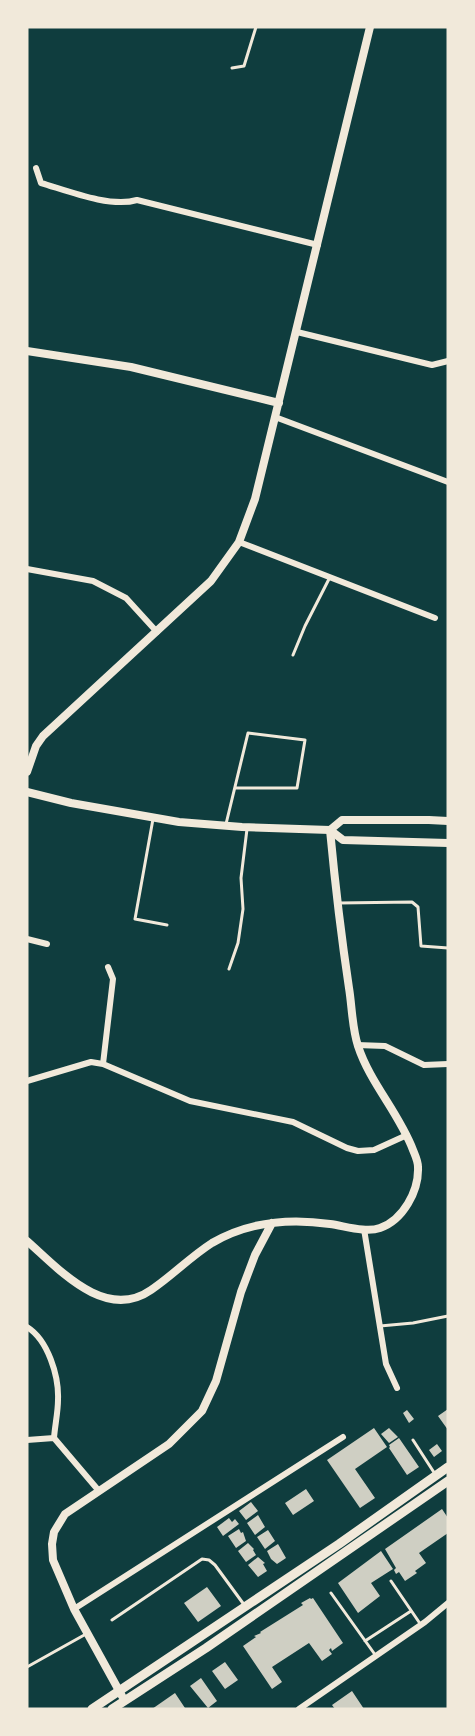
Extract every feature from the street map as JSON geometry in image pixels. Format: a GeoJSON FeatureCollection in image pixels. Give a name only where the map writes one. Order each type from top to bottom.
{"type":"FeatureCollection","features":[{"type":"Feature","properties":{"kind":"main road"},"geometry":{"type":"LineString","coordinates":[[27,792],[71,803],[179,822],[247,828],[330,830],[344,840],[448,843]]}},
{"type":"Feature","properties":{"kind":"main road"},"geometry":{"type":"LineString","coordinates":[[330,830],[342,820],[448,821]]}},
{"type":"Feature","properties":{"kind":"main road"},"geometry":{"type":"LineString","coordinates":[[92,1709],[246,1607],[448,1467]]}},
{"type":"Feature","properties":{"kind":"main road"},"geometry":{"type":"LineString","coordinates":[[112,1709],[126,1702],[448,1481]]}},
{"type":"Feature","properties":{"kind":"street"},"geometry":{"type":"LineString","coordinates":[[27,772],[36,746],[43,736],[211,581],[239,542],[255,499],[370,27]]}},
{"type":"Feature","properties":{"kind":"street"},"geometry":{"type":"LineString","coordinates":[[36,168],[41,183],[77,194],[126,204],[137,200],[318,245]]}},
{"type":"Feature","properties":{"kind":"street"},"geometry":{"type":"LineString","coordinates":[[297,332],[432,365],[448,361]]}},
{"type":"Feature","properties":{"kind":"street"},"geometry":{"type":"LineString","coordinates":[[27,351],[131,367],[279,402]]}},
{"type":"Feature","properties":{"kind":"street"},"geometry":{"type":"LineString","coordinates":[[275,417],[448,482]]}},
{"type":"Feature","properties":{"kind":"street"},"geometry":{"type":"LineString","coordinates":[[239,542],[435,618]]}},
{"type":"Feature","properties":{"kind":"street"},"geometry":{"type":"LineString","coordinates":[[27,569],[93,581],[126,598],[157,632]]}},
{"type":"Feature","properties":{"kind":"street"},"geometry":{"type":"LineString","coordinates":[[27,1241],[77,1285],[94,1295],[119,1299],[133,1298],[149,1292],[208,1246],[247,1227],[290,1221],[378,1229],[391,1223],[405,1209],[418,1182],[418,1165],[408,1135],[357,1045],[337,903],[330,830]]}},
{"type":"Feature","properties":{"kind":"street"},"geometry":{"type":"LineString","coordinates":[[27,939],[47,944]]}},
{"type":"Feature","properties":{"kind":"street"},"geometry":{"type":"LineString","coordinates":[[103,1064],[113,979],[108,967]]}},
{"type":"Feature","properties":{"kind":"street"},"geometry":{"type":"LineString","coordinates":[[357,1045],[385,1046],[424,1065],[448,1064]]}},
{"type":"Feature","properties":{"kind":"street"},"geometry":{"type":"LineString","coordinates":[[27,1081],[91,1062],[103,1064],[190,1101],[293,1122],[358,1151],[374,1150],[408,1135]]}},
{"type":"Feature","properties":{"kind":"street"},"geometry":{"type":"LineString","coordinates":[[126,1702],[74,1609],[53,1560],[54,1532],[65,1514],[169,1444],[202,1411],[216,1381],[241,1292],[255,1255],[272,1223]]}},
{"type":"Feature","properties":{"kind":"street"},"geometry":{"type":"LineString","coordinates":[[364,1229],[386,1364],[397,1388]]}},
{"type":"Feature","properties":{"kind":"street"},"geometry":{"type":"LineString","coordinates":[[27,1327],[32,1330],[46,1350],[54,1370],[59,1397],[54,1438],[99,1491]]}},
{"type":"Feature","properties":{"kind":"street"},"geometry":{"type":"LineString","coordinates":[[74,1609],[343,1437]]}},
{"type":"Feature","properties":{"kind":"street"},"geometry":{"type":"LineString","coordinates":[[27,1440],[54,1438]]}},
{"type":"Feature","properties":{"kind":"street"},"geometry":{"type":"LineString","coordinates":[[299,1709],[448,1604]]}},
{"type":"Feature","properties":{"kind":"lane"},"geometry":{"type":"LineString","coordinates":[[232,68],[244,66],[256,27]]}},
{"type":"Feature","properties":{"kind":"lane"},"geometry":{"type":"LineString","coordinates":[[293,655],[330,578]]}},
{"type":"Feature","properties":{"kind":"lane"},"geometry":{"type":"LineString","coordinates":[[226,826],[248,733],[306,740],[297,788],[235,788]]}},
{"type":"Feature","properties":{"kind":"lane"},"geometry":{"type":"LineString","coordinates":[[153,818],[135,919],[167,925]]}},
{"type":"Feature","properties":{"kind":"lane"},"geometry":{"type":"LineString","coordinates":[[229,969],[238,943],[243,909],[241,878],[247,828]]}},
{"type":"Feature","properties":{"kind":"lane"},"geometry":{"type":"LineString","coordinates":[[337,903],[412,902],[418,907],[421,946],[448,948]]}},
{"type":"Feature","properties":{"kind":"lane"},"geometry":{"type":"LineString","coordinates":[[380,1326],[413,1323],[448,1316]]}},
{"type":"Feature","properties":{"kind":"lane"},"geometry":{"type":"LineString","coordinates":[[413,1440],[436,1475]]}},
{"type":"Feature","properties":{"kind":"lane"},"geometry":{"type":"LineString","coordinates":[[112,1620],[202,1559],[209,1560],[215,1565],[246,1607]]}},
{"type":"Feature","properties":{"kind":"lane"},"geometry":{"type":"LineString","coordinates":[[391,1581],[421,1625]]}},
{"type":"Feature","properties":{"kind":"lane"},"geometry":{"type":"LineString","coordinates":[[331,1593],[376,1656]]}},
{"type":"Feature","properties":{"kind":"lane"},"geometry":{"type":"LineString","coordinates":[[365,1641],[411,1611]]}},
{"type":"Feature","properties":{"kind":"lane"},"geometry":{"type":"LineString","coordinates":[[27,1667],[87,1633]]}},
{"type":"Feature","properties":{"kind":"building"},"geometry":{"type":"Polygon","coordinates":[[[448,1409],[448,1430],[438,1416],[448,1409]]]}},
{"type":"Feature","properties":{"kind":"building"},"geometry":{"type":"Polygon","coordinates":[[[407,1410],[414,1419],[409,1423],[403,1413],[407,1410]]]}},
{"type":"Feature","properties":{"kind":"building"},"geometry":{"type":"Polygon","coordinates":[[[374,1428],[387,1447],[355,1469],[375,1498],[360,1508],[327,1460],[374,1428]]]}},
{"type":"Feature","properties":{"kind":"building"},"geometry":{"type":"Polygon","coordinates":[[[389,1428],[398,1437],[389,1443],[381,1434],[389,1428]]]}},
{"type":"Feature","properties":{"kind":"building"},"geometry":{"type":"Polygon","coordinates":[[[399,1438],[419,1467],[407,1475],[389,1448],[389,1445],[399,1438]]]}},
{"type":"Feature","properties":{"kind":"building"},"geometry":{"type":"Polygon","coordinates":[[[437,1444],[442,1451],[434,1457],[429,1450],[437,1444]]]}},
{"type":"Feature","properties":{"kind":"building"},"geometry":{"type":"Polygon","coordinates":[[[306,1489],[314,1501],[293,1515],[285,1503],[306,1489]]]}},
{"type":"Feature","properties":{"kind":"building"},"geometry":{"type":"Polygon","coordinates":[[[251,1502],[258,1511],[246,1520],[239,1511],[251,1502]]]}},
{"type":"Feature","properties":{"kind":"building"},"geometry":{"type":"Polygon","coordinates":[[[442,1509],[448,1518],[448,1533],[419,1553],[426,1563],[405,1581],[399,1572],[396,1574],[394,1570],[396,1568],[385,1549],[442,1509]]]}},
{"type":"Feature","properties":{"kind":"building"},"geometry":{"type":"Polygon","coordinates":[[[258,1515],[265,1527],[255,1535],[247,1523],[258,1515]]]}},
{"type":"Feature","properties":{"kind":"building"},"geometry":{"type":"Polygon","coordinates":[[[229,1518],[232,1522],[235,1519],[239,1524],[223,1536],[217,1527],[229,1518]]]}},
{"type":"Feature","properties":{"kind":"building"},"geometry":{"type":"Polygon","coordinates":[[[239,1529],[241,1533],[243,1532],[246,1541],[236,1548],[228,1536],[239,1529]]]}},
{"type":"Feature","properties":{"kind":"building"},"geometry":{"type":"Polygon","coordinates":[[[268,1530],[275,1541],[265,1549],[257,1537],[268,1530]]]}},
{"type":"Feature","properties":{"kind":"building"},"geometry":{"type":"Polygon","coordinates":[[[248,1543],[256,1555],[246,1562],[238,1551],[248,1543]]]}},
{"type":"Feature","properties":{"kind":"building"},"geometry":{"type":"Polygon","coordinates":[[[278,1544],[286,1558],[277,1564],[267,1551],[278,1544]]]}},
{"type":"Feature","properties":{"kind":"building"},"geometry":{"type":"Polygon","coordinates":[[[381,1551],[393,1569],[371,1583],[380,1596],[358,1613],[338,1583],[381,1551]]]}},
{"type":"Feature","properties":{"kind":"building"},"geometry":{"type":"Polygon","coordinates":[[[258,1557],[265,1563],[263,1564],[267,1571],[258,1577],[248,1565],[258,1557]]]}},
{"type":"Feature","properties":{"kind":"building"},"geometry":{"type":"Polygon","coordinates":[[[207,1587],[221,1606],[198,1622],[184,1603],[207,1587]]]}},
{"type":"Feature","properties":{"kind":"building"},"geometry":{"type":"Polygon","coordinates":[[[313,1598],[343,1643],[332,1651],[331,1648],[329,1650],[332,1654],[322,1661],[309,1643],[272,1667],[282,1682],[272,1689],[243,1646],[313,1598]]]}},
{"type":"Feature","properties":{"kind":"building"},"geometry":{"type":"Polygon","coordinates":[[[225,1662],[238,1680],[225,1689],[212,1671],[225,1662]]]}},
{"type":"Feature","properties":{"kind":"building"},"geometry":{"type":"Polygon","coordinates":[[[201,1678],[217,1701],[208,1708],[190,1686],[201,1678]]]}},
{"type":"Feature","properties":{"kind":"building"},"geometry":{"type":"Polygon","coordinates":[[[352,1691],[364,1709],[335,1709],[332,1705],[352,1691]]]}},
{"type":"Feature","properties":{"kind":"building"},"geometry":{"type":"Polygon","coordinates":[[[175,1693],[185,1708],[152,1709],[175,1693]]]}}]}
